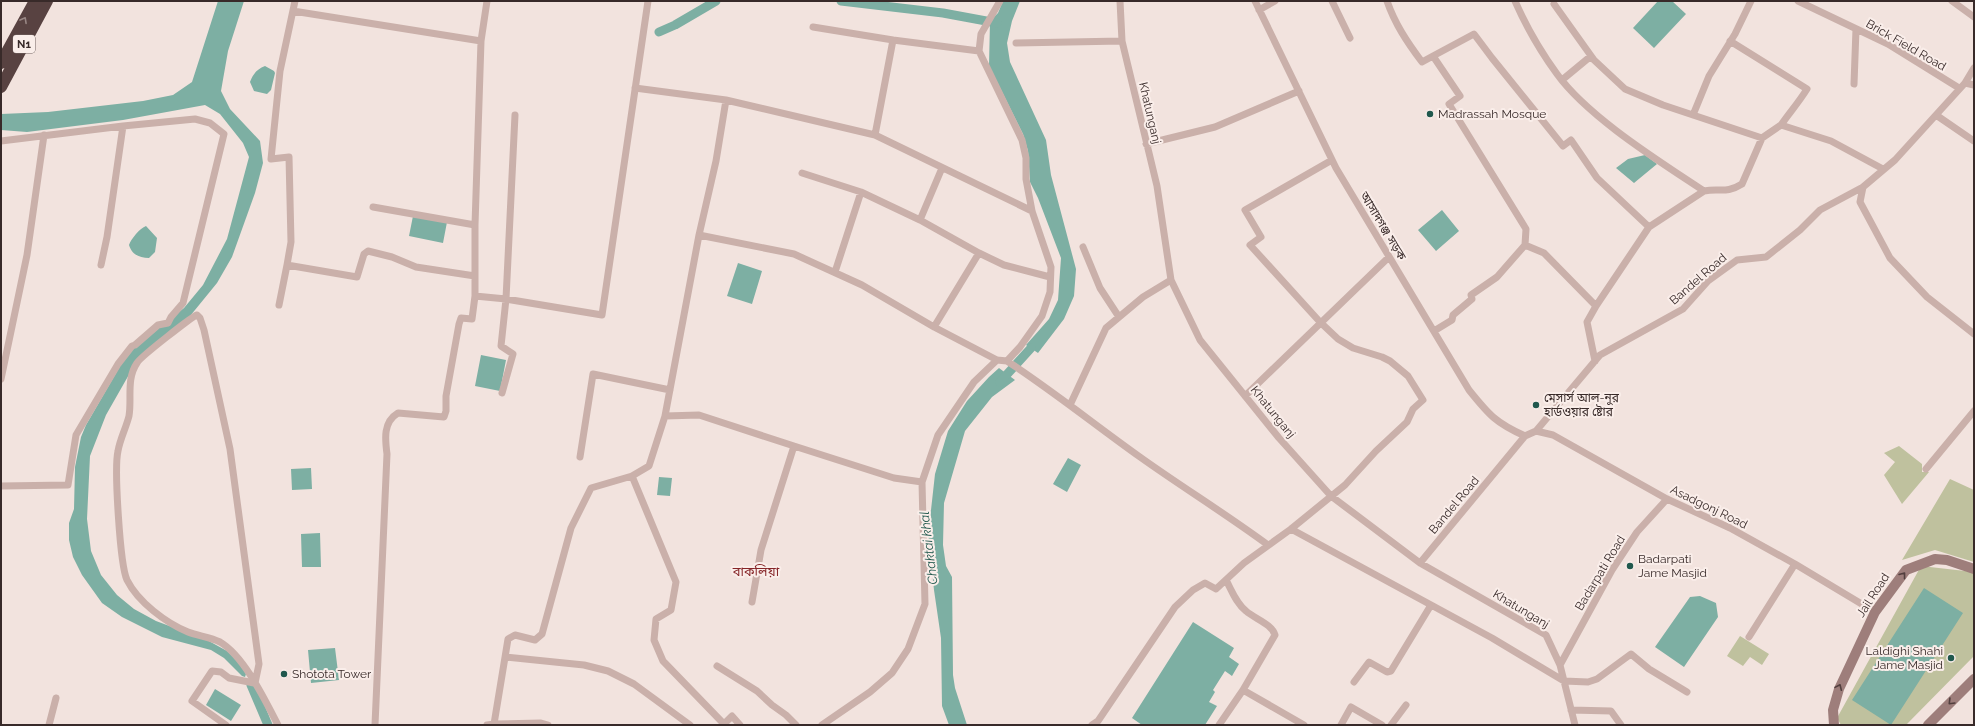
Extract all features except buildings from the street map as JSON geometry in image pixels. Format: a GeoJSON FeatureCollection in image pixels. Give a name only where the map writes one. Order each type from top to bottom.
{"type":"FeatureCollection","features":[{"type":"Feature","properties":{"kind":"highway","name":"N1"},"geometry":{"type":"LineString","coordinates":[[1,63],[35,1]]}},
{"type":"Feature","properties":{"kind":"highway","name":"N1"},"geometry":{"type":"LineString","coordinates":[[1,87],[47,1]]}},
{"type":"Feature","properties":{"kind":"main road","name":"Jail Road"},"geometry":{"type":"LineString","coordinates":[[1834,725],[1834,700],[1872,610],[1906,570],[1934,559],[1946,560],[1974,568]]}},
{"type":"Feature","properties":{"kind":"main road"},"geometry":{"type":"LineString","coordinates":[[1928,725],[1974,679]]}},
{"type":"Feature","properties":{"kind":"street"},"geometry":{"type":"LineString","coordinates":[[279,305],[291,242],[289,157],[271,159],[280,71],[295,1]]}},
{"type":"Feature","properties":{"kind":"street"},"geometry":{"type":"LineString","coordinates":[[375,725],[386,454],[385,433],[393,416],[398,413],[444,417],[446,411],[446,396],[459,324],[461,318],[472,319],[475,296],[475,225],[481,41],[487,1]]}},
{"type":"Feature","properties":{"kind":"street"},"geometry":{"type":"LineString","coordinates":[[475,296],[506,299],[602,315],[648,1]]}},
{"type":"Feature","properties":{"kind":"street"},"geometry":{"type":"LineString","coordinates":[[1000,1],[981,34],[979,51],[1022,140],[1026,158],[1026,178],[1032,211],[1051,266],[1050,292],[1042,316],[1009,362]]}},
{"type":"Feature","properties":{"kind":"street","name":"Khatunganj"},"geometry":{"type":"LineString","coordinates":[[1120,1],[1122,41],[1157,186],[1171,280],[1200,340],[1279,438],[1331,496],[1420,563],[1546,634],[1560,665],[1575,725]]}},
{"type":"Feature","properties":{"kind":"street","name":"আসাদগঞ্জ সড়ক"},"geometry":{"type":"LineString","coordinates":[[1255,1],[1332,160],[1469,390],[1490,416],[1507,428],[1525,436]]}},
{"type":"Feature","properties":{"kind":"street"},"geometry":{"type":"LineString","coordinates":[[1259,10],[1276,1]]}},
{"type":"Feature","properties":{"kind":"street"},"geometry":{"type":"LineString","coordinates":[[1332,1],[1350,38]]}},
{"type":"Feature","properties":{"kind":"street"},"geometry":{"type":"LineString","coordinates":[[1387,1],[1402,36],[1422,62],[1474,34],[1563,146],[1571,140],[1597,178],[1649,227]]}},
{"type":"Feature","properties":{"kind":"street"},"geometry":{"type":"LineString","coordinates":[[1515,1],[1524,20],[1562,80],[1583,102],[1610,125],[1704,191]]}},
{"type":"Feature","properties":{"kind":"street"},"geometry":{"type":"LineString","coordinates":[[1693,115],[1709,76],[1730,41],[1751,1]]}},
{"type":"Feature","properties":{"kind":"street","name":"Brick Field Road"},"geometry":{"type":"LineString","coordinates":[[1798,1],[1888,44],[1962,86],[1974,85]]}},
{"type":"Feature","properties":{"kind":"street"},"geometry":{"type":"LineString","coordinates":[[1952,1],[1974,17]]}},
{"type":"Feature","properties":{"kind":"street"},"geometry":{"type":"LineString","coordinates":[[1554,4],[1591,56],[1625,89],[1663,105],[1762,138]]}},
{"type":"Feature","properties":{"kind":"street"},"geometry":{"type":"LineString","coordinates":[[293,11],[481,41]]}},
{"type":"Feature","properties":{"kind":"street"},"geometry":{"type":"LineString","coordinates":[[813,27],[893,40],[979,51]]}},
{"type":"Feature","properties":{"kind":"street"},"geometry":{"type":"LineString","coordinates":[[1854,84],[1856,29]]}},
{"type":"Feature","properties":{"kind":"street"},"geometry":{"type":"LineString","coordinates":[[875,136],[893,40]]}},
{"type":"Feature","properties":{"kind":"street"},"geometry":{"type":"LineString","coordinates":[[1016,43],[1122,41]]}},
{"type":"Feature","properties":{"kind":"street"},"geometry":{"type":"LineString","coordinates":[[1595,361],[1587,322],[1596,306],[1649,227],[1704,191],[1726,191],[1742,184],[1762,138],[1781,125],[1792,109],[1797,106],[1808,89],[1730,41]]}},
{"type":"Feature","properties":{"kind":"street"},"geometry":{"type":"LineString","coordinates":[[1433,56],[1460,96],[1449,104],[1526,229],[1525,245],[1497,277],[1471,295],[1472,299],[1453,315],[1452,320],[1434,331]]}},
{"type":"Feature","properties":{"kind":"street"},"geometry":{"type":"LineString","coordinates":[[1562,80],[1591,56]]}},
{"type":"Feature","properties":{"kind":"street","name":"Bandel Road"},"geometry":{"type":"LineString","coordinates":[[1420,563],[1525,436],[1536,431],[1600,356],[1682,309],[1708,281],[1737,260],[1766,257],[1800,230],[1820,210],[1863,187],[1895,160],[1962,86],[1974,68]]}},
{"type":"Feature","properties":{"kind":"street"},"geometry":{"type":"LineString","coordinates":[[635,88],[726,100],[875,136],[1032,211]]}},
{"type":"Feature","properties":{"kind":"street"},"geometry":{"type":"LineString","coordinates":[[1146,144],[1216,127],[1299,91]]}},
{"type":"Feature","properties":{"kind":"street"},"geometry":{"type":"LineString","coordinates":[[548,725],[541,723],[491,724],[506,657],[508,639],[515,635],[535,640],[542,634],[571,528],[591,488],[632,476],[649,466],[665,416],[699,235],[716,161],[726,100]]}},
{"type":"Feature","properties":{"kind":"street"},"geometry":{"type":"LineString","coordinates":[[502,393],[512,354],[501,346],[506,299],[515,114]]}},
{"type":"Feature","properties":{"kind":"street"},"geometry":{"type":"LineString","coordinates":[[1936,115],[1974,141]]}},
{"type":"Feature","properties":{"kind":"street"},"geometry":{"type":"LineString","coordinates":[[1,141],[123,126],[195,120],[210,123],[224,134],[183,303],[168,323],[158,325],[132,346],[118,364],[76,434],[68,485],[1,486]]}},
{"type":"Feature","properties":{"kind":"street"},"geometry":{"type":"LineString","coordinates":[[1781,125],[1831,141],[1883,169]]}},
{"type":"Feature","properties":{"kind":"street"},"geometry":{"type":"LineString","coordinates":[[101,265],[107,237],[123,126]]}},
{"type":"Feature","properties":{"kind":"street"},"geometry":{"type":"LineString","coordinates":[[1,379],[27,255],[44,135]]}},
{"type":"Feature","properties":{"kind":"street"},"geometry":{"type":"LineString","coordinates":[[1092,725],[1098,722],[1175,608],[1193,590],[1205,583],[1216,590],[1268,545],[1291,529],[1331,496],[1407,422],[1413,409],[1423,400],[1408,376],[1390,361],[1382,356],[1353,348],[1338,339],[1320,322],[1250,245],[1261,237],[1245,210],[1332,160]]}},
{"type":"Feature","properties":{"kind":"street"},"geometry":{"type":"LineString","coordinates":[[920,220],[942,168]]}},
{"type":"Feature","properties":{"kind":"street"},"geometry":{"type":"LineString","coordinates":[[802,173],[861,192],[920,220],[979,253],[1004,265],[1050,277]]}},
{"type":"Feature","properties":{"kind":"street"},"geometry":{"type":"LineString","coordinates":[[1863,187],[1860,202],[1890,258],[1927,297],[1974,334]]}},
{"type":"Feature","properties":{"kind":"street"},"geometry":{"type":"LineString","coordinates":[[835,272],[861,192]]}},
{"type":"Feature","properties":{"kind":"street"},"geometry":{"type":"LineString","coordinates":[[373,207],[475,225]]}},
{"type":"Feature","properties":{"kind":"street"},"geometry":{"type":"LineString","coordinates":[[699,235],[794,254],[862,285],[997,360],[1009,362],[1032,377],[1141,457],[1268,545]]}},
{"type":"Feature","properties":{"kind":"street"},"geometry":{"type":"LineString","coordinates":[[1525,245],[1544,253],[1596,306]]}},
{"type":"Feature","properties":{"kind":"street"},"geometry":{"type":"LineString","coordinates":[[1083,247],[1100,288],[1119,317]]}},
{"type":"Feature","properties":{"kind":"street"},"geometry":{"type":"LineString","coordinates":[[287,265],[357,277],[364,254],[368,250],[392,257],[416,267],[475,276]]}},
{"type":"Feature","properties":{"kind":"street"},"geometry":{"type":"LineString","coordinates":[[934,326],[979,253]]}},
{"type":"Feature","properties":{"kind":"street"},"geometry":{"type":"LineString","coordinates":[[1245,396],[1389,257]]}},
{"type":"Feature","properties":{"kind":"street"},"geometry":{"type":"LineString","coordinates":[[1070,405],[1106,328],[1143,297],[1171,280]]}},
{"type":"Feature","properties":{"kind":"street"},"geometry":{"type":"LineString","coordinates":[[255,683],[259,664],[230,449],[204,330],[200,318],[197,315],[150,350],[136,363],[132,377],[129,416],[118,450],[116,469],[123,563],[127,580],[150,608],[188,632],[219,642],[232,652],[255,683],[278,725]]}},
{"type":"Feature","properties":{"kind":"street"},"geometry":{"type":"LineString","coordinates":[[822,725],[870,692],[892,673],[908,648],[925,604],[922,482],[938,435],[974,382],[997,360]]}},
{"type":"Feature","properties":{"kind":"street"},"geometry":{"type":"LineString","coordinates":[[580,457],[593,374],[670,390]]}},
{"type":"Feature","properties":{"kind":"street"},"geometry":{"type":"LineString","coordinates":[[1926,469],[1974,411]]}},
{"type":"Feature","properties":{"kind":"street"},"geometry":{"type":"LineString","coordinates":[[665,416],[699,415],[894,478],[922,482]]}},
{"type":"Feature","properties":{"kind":"street","name":"Asadgonj Road"},"geometry":{"type":"LineString","coordinates":[[1536,431],[1553,435],[1667,499],[1730,528],[1795,564],[1872,610]]}},
{"type":"Feature","properties":{"kind":"street"},"geometry":{"type":"LineString","coordinates":[[752,602],[761,550],[794,446]]}},
{"type":"Feature","properties":{"kind":"street"},"geometry":{"type":"LineString","coordinates":[[632,476],[676,582],[671,610],[656,619],[654,640],[663,661],[722,722],[725,722],[732,716],[740,725]]}},
{"type":"Feature","properties":{"kind":"street","name":"Badarpati Road"},"geometry":{"type":"LineString","coordinates":[[1560,665],[1612,570],[1637,532],[1667,499]]}},
{"type":"Feature","properties":{"kind":"street"},"geometry":{"type":"LineString","coordinates":[[1291,529],[1492,638],[1564,681],[1588,682],[1597,679],[1631,654],[1649,669],[1687,692]]}},
{"type":"Feature","properties":{"kind":"street"},"geometry":{"type":"LineString","coordinates":[[1749,637],[1795,564]]}},
{"type":"Feature","properties":{"kind":"street"},"geometry":{"type":"LineString","coordinates":[[1219,725],[1243,690],[1276,635],[1272,629],[1247,612],[1237,601],[1226,580]]}},
{"type":"Feature","properties":{"kind":"street"},"geometry":{"type":"LineString","coordinates":[[1354,682],[1369,662],[1387,672],[1391,671],[1431,605]]}},
{"type":"Feature","properties":{"kind":"street"},"geometry":{"type":"LineString","coordinates":[[506,657],[584,665],[608,671],[634,684],[690,725]]}},
{"type":"Feature","properties":{"kind":"street"},"geometry":{"type":"LineString","coordinates":[[717,666],[757,691],[796,725]]}},
{"type":"Feature","properties":{"kind":"street"},"geometry":{"type":"LineString","coordinates":[[226,725],[192,701],[212,671],[221,672],[229,678],[255,683]]}},
{"type":"Feature","properties":{"kind":"street"},"geometry":{"type":"LineString","coordinates":[[1243,690],[1304,725]]}},
{"type":"Feature","properties":{"kind":"street"},"geometry":{"type":"LineString","coordinates":[[49,725],[56,698]]}},
{"type":"Feature","properties":{"kind":"street"},"geometry":{"type":"LineString","coordinates":[[1391,725],[1406,705]]}},
{"type":"Feature","properties":{"kind":"street"},"geometry":{"type":"LineString","coordinates":[[1341,725],[1351,707],[1382,725]]}},
{"type":"Feature","properties":{"kind":"street"},"geometry":{"type":"LineString","coordinates":[[1571,710],[1611,711],[1621,725]]}},
{"type":"Feature","properties":{"kind":"green space"},"geometry":{"type":"Polygon","coordinates":[[[1899,446],[1922,464],[1922,472],[1929,472],[1902,504],[1884,475],[1895,462],[1884,453],[1899,446]]]}},
{"type":"Feature","properties":{"kind":"green space"},"geometry":{"type":"Polygon","coordinates":[[[1950,479],[1974,490],[1974,562],[1935,550],[1902,560],[1950,479]]]}},
{"type":"Feature","properties":{"kind":"green space"},"geometry":{"type":"Polygon","coordinates":[[[1921,566],[1974,572],[1974,656],[1906,725],[1841,725],[1837,718],[1921,566]]]}},
{"type":"Feature","properties":{"kind":"green space"},"geometry":{"type":"Polygon","coordinates":[[[1740,636],[1769,654],[1762,665],[1750,657],[1743,666],[1727,656],[1740,636]]]}},
{"type":"Feature","properties":{"kind":"water"},"geometry":{"type":"Polygon","coordinates":[[[218,1],[244,1],[228,51],[221,91],[230,109],[260,141],[263,163],[255,193],[232,257],[217,283],[186,321],[139,357],[106,415],[90,456],[87,519],[91,551],[101,575],[117,595],[134,609],[156,621],[207,640],[227,651],[238,661],[246,674],[245,677],[242,676],[224,658],[211,650],[162,637],[122,617],[102,603],[82,575],[73,557],[69,540],[69,523],[74,509],[75,467],[81,437],[86,425],[127,354],[184,308],[203,285],[227,239],[249,157],[243,143],[220,114],[205,105],[123,120],[27,132],[1,130],[1,114],[48,112],[143,101],[173,95],[192,82],[218,1]]]}},
{"type":"Feature","properties":{"kind":"water"},"geometry":{"type":"Polygon","coordinates":[[[1003,1],[1020,1],[1012,21],[1007,43],[1010,62],[1046,140],[1051,175],[1076,269],[1074,296],[1064,319],[1038,353],[1026,345],[1049,319],[1058,300],[1061,258],[1038,198],[1030,182],[1028,151],[1023,134],[989,66],[990,21],[998,13],[1003,1]]]}},
{"type":"Feature","properties":{"kind":"water"},"geometry":{"type":"Polygon","coordinates":[[[1658,1],[1672,1],[1686,14],[1654,48],[1633,28],[1658,1]]]}},
{"type":"Feature","properties":{"kind":"water"},"geometry":{"type":"Polygon","coordinates":[[[265,66],[275,73],[271,90],[267,94],[254,91],[250,82],[256,72],[265,66]]]}},
{"type":"Feature","properties":{"kind":"water"},"geometry":{"type":"Polygon","coordinates":[[[1645,155],[1657,164],[1634,183],[1616,168],[1628,159],[1645,155]]]}},
{"type":"Feature","properties":{"kind":"water"},"geometry":{"type":"Polygon","coordinates":[[[1442,210],[1459,231],[1436,251],[1418,230],[1442,210]]]}},
{"type":"Feature","properties":{"kind":"water"},"geometry":{"type":"Polygon","coordinates":[[[413,216],[447,222],[443,243],[409,236],[413,216]]]}},
{"type":"Feature","properties":{"kind":"water"},"geometry":{"type":"Polygon","coordinates":[[[146,226],[157,238],[155,252],[149,258],[134,254],[129,245],[136,234],[146,226]]]}},
{"type":"Feature","properties":{"kind":"water"},"geometry":{"type":"Polygon","coordinates":[[[738,263],[762,271],[752,304],[727,296],[738,263]]]}},
{"type":"Feature","properties":{"kind":"water"},"geometry":{"type":"Polygon","coordinates":[[[481,355],[506,360],[500,391],[475,386],[481,355]]]}},
{"type":"Feature","properties":{"kind":"water"},"geometry":{"type":"Polygon","coordinates":[[[999,368],[1015,380],[992,397],[965,431],[944,503],[943,545],[946,566],[952,577],[953,675],[955,688],[967,725],[949,725],[942,706],[941,638],[927,522],[931,510],[935,474],[948,431],[967,401],[999,368]]]}},
{"type":"Feature","properties":{"kind":"water"},"geometry":{"type":"Polygon","coordinates":[[[1068,458],[1081,465],[1067,492],[1053,484],[1068,458]]]}},
{"type":"Feature","properties":{"kind":"water"},"geometry":{"type":"Polygon","coordinates":[[[311,468],[312,489],[292,490],[291,469],[311,468]]]}},
{"type":"Feature","properties":{"kind":"water"},"geometry":{"type":"Polygon","coordinates":[[[659,477],[672,478],[670,496],[657,495],[659,477]]]}},
{"type":"Feature","properties":{"kind":"water"},"geometry":{"type":"Polygon","coordinates":[[[320,533],[321,567],[302,567],[301,534],[320,533]]]}},
{"type":"Feature","properties":{"kind":"water"},"geometry":{"type":"Polygon","coordinates":[[[1924,588],[1963,613],[1891,725],[1852,700],[1924,588]]]}},
{"type":"Feature","properties":{"kind":"water"},"geometry":{"type":"Polygon","coordinates":[[[1700,596],[1716,603],[1718,617],[1684,667],[1655,647],[1690,597],[1700,596]]]}},
{"type":"Feature","properties":{"kind":"water"},"geometry":{"type":"Polygon","coordinates":[[[1193,622],[1234,648],[1229,657],[1239,664],[1232,676],[1225,671],[1213,690],[1215,692],[1209,702],[1217,706],[1205,725],[1142,725],[1132,718],[1193,622]]]}},
{"type":"Feature","properties":{"kind":"water"},"geometry":{"type":"Polygon","coordinates":[[[335,648],[339,680],[311,683],[308,650],[335,648]]]}},
{"type":"Feature","properties":{"kind":"water"},"geometry":{"type":"Polygon","coordinates":[[[215,689],[241,705],[231,721],[206,705],[215,689]]]}},
{"type":"Feature","properties":{"kind":"waterway"},"geometry":{"type":"LineString","coordinates":[[659,32],[675,25],[716,1]]}},
{"type":"Feature","properties":{"kind":"waterway"},"geometry":{"type":"LineString","coordinates":[[841,1],[943,13],[997,23]]}},
{"type":"Feature","properties":{"kind":"waterway","name":"Chaktai khal"},"geometry":{"type":"LineString","coordinates":[[1000,382],[1031,348]]}},
{"type":"Feature","properties":{"kind":"waterway"},"geometry":{"type":"LineString","coordinates":[[251,685],[268,725]]}},
{"type":"Feature","properties":{"kind":"place","name":"Madrassah Mosque"},"geometry":{"type":"Point","coordinates":[1430,114]}},
{"type":"Feature","properties":{"kind":"place","name":"মেসার্স আল-নুর হার্ডওয়ার ষ্টোর"},"geometry":{"type":"Point","coordinates":[1536,405]}},
{"type":"Feature","properties":{"kind":"place","name":"Badarpati Jame Masjid"},"geometry":{"type":"Point","coordinates":[1630,566]}},
{"type":"Feature","properties":{"kind":"place","name":"Laldighi Shahi Jame Masjid"},"geometry":{"type":"Point","coordinates":[1951,658]}},
{"type":"Feature","properties":{"kind":"place","name":"Shotota Tower"},"geometry":{"type":"Point","coordinates":[284,674]}},
{"type":"Feature","properties":{"kind":"district","name":"বাকলিয়া"},"geometry":{"type":"Point","coordinates":[756,571]}}]}
